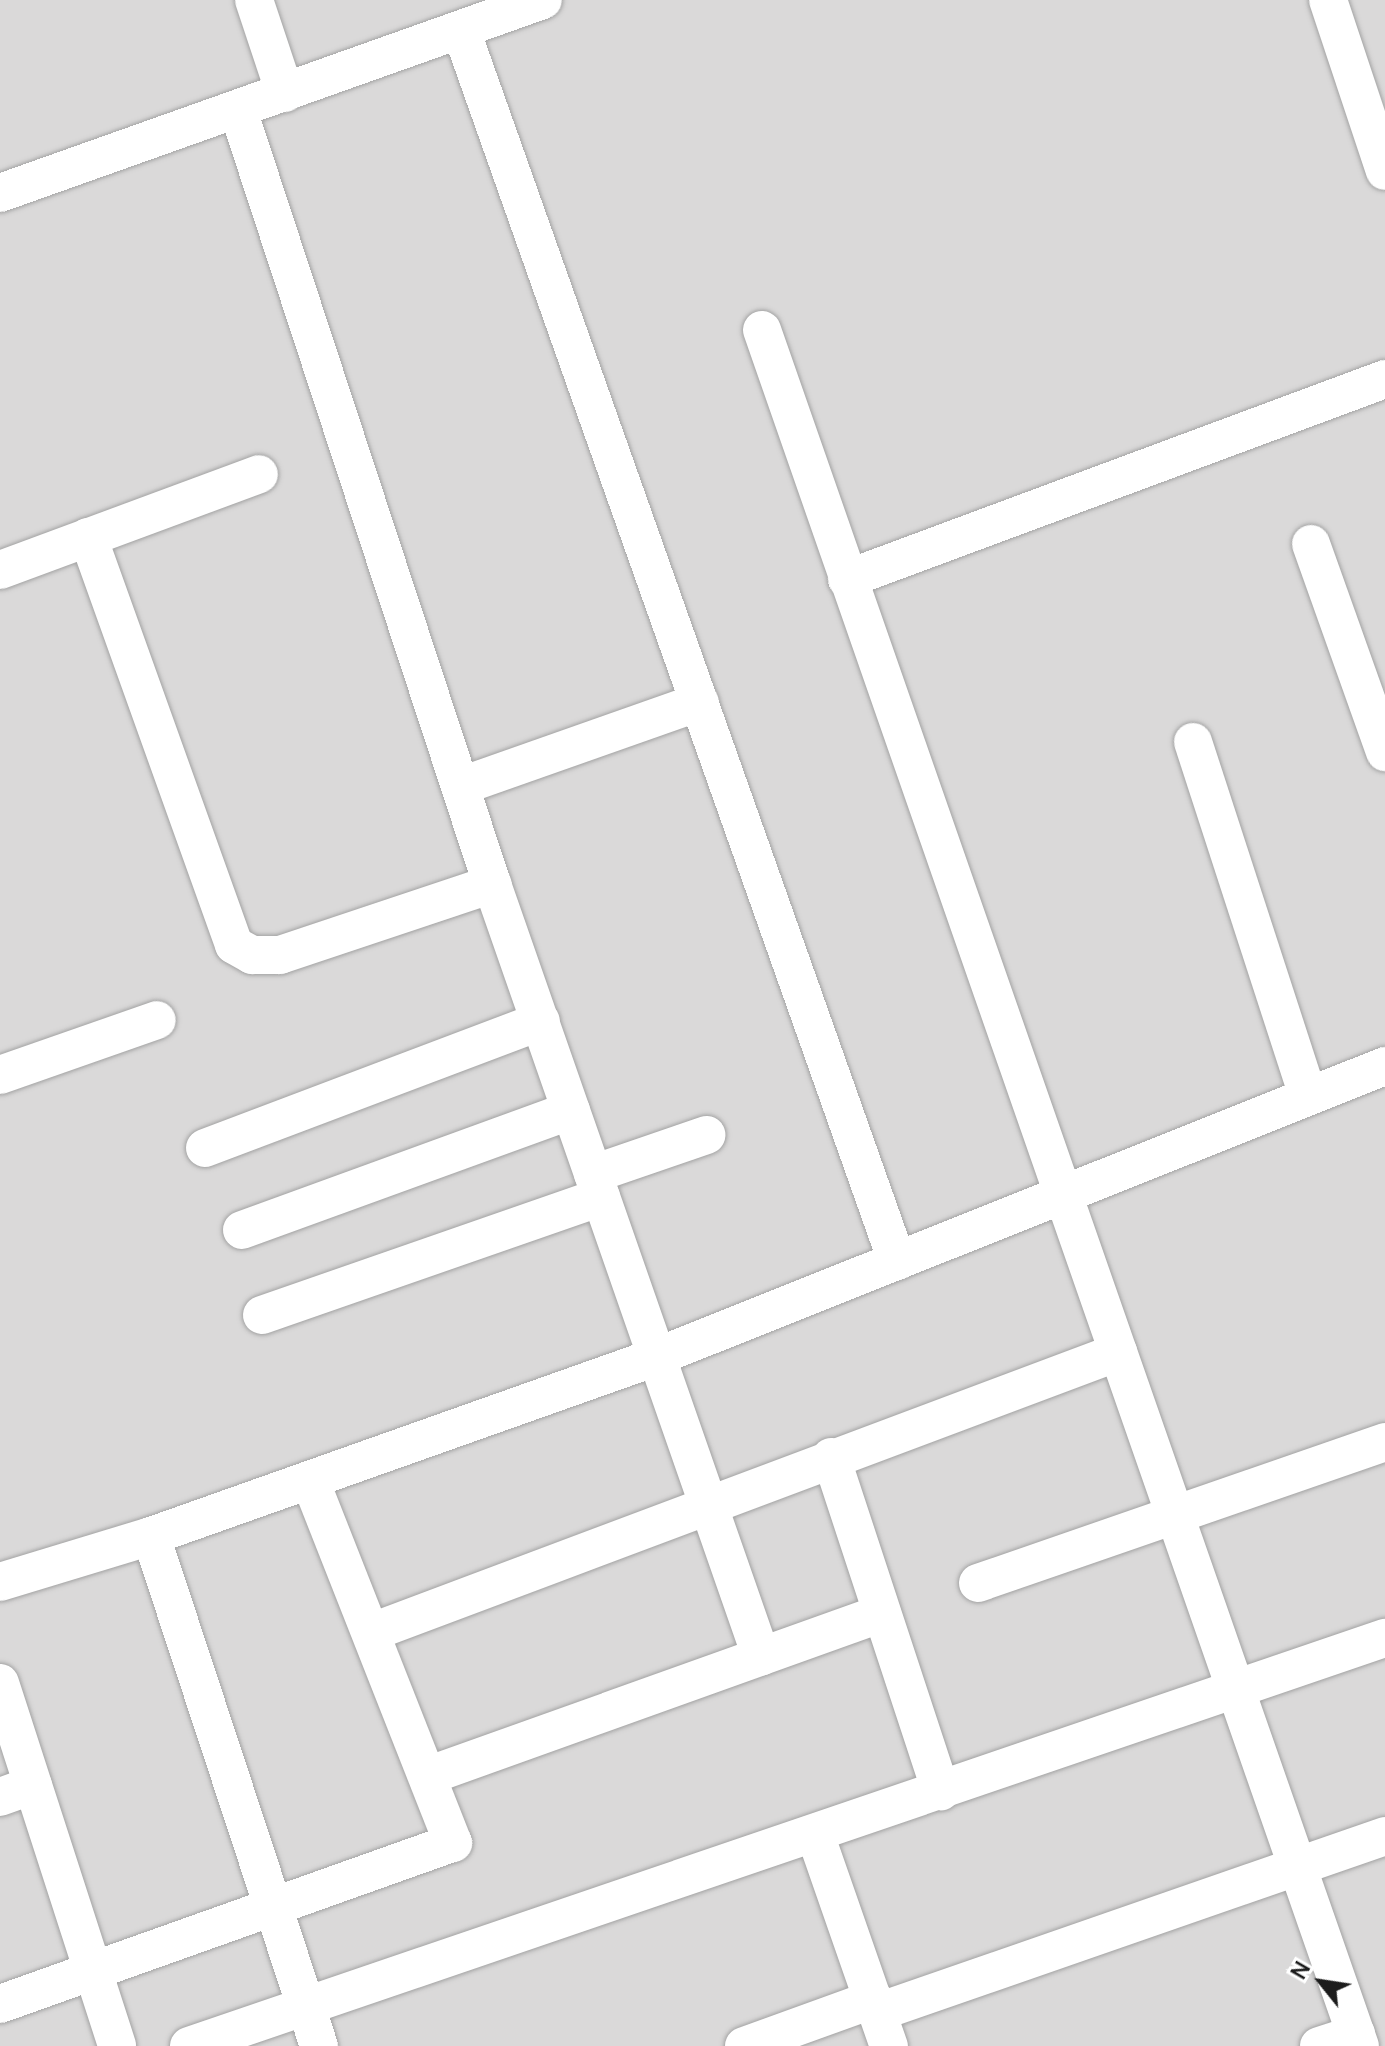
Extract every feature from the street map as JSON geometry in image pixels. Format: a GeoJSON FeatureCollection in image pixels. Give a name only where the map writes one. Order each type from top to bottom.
{"type":"FeatureCollection","features":[{"type":"Feature","properties":{"kind":"street"},"geometry":{"type":"LineString","coordinates":[[254,0],[285,93]]}},
{"type":"Feature","properties":{"kind":"street"},"geometry":{"type":"LineString","coordinates":[[0,193],[543,0]]}},
{"type":"Feature","properties":{"kind":"street"},"geometry":{"type":"LineString","coordinates":[[1328,0],[1385,171]]}},
{"type":"Feature","properties":{"kind":"street"},"geometry":{"type":"LineString","coordinates":[[461,30],[897,1261]]}},
{"type":"Feature","properties":{"kind":"street"},"geometry":{"type":"LineString","coordinates":[[238,110],[492,884],[761,1656]]}},
{"type":"Feature","properties":{"kind":"street"},"geometry":{"type":"LineString","coordinates":[[762,330],[1237,1690],[1295,1867],[1358,2040],[1319,2046]]}},
{"type":"Feature","properties":{"kind":"street"},"geometry":{"type":"LineString","coordinates":[[847,579],[1385,379]]}},
{"type":"Feature","properties":{"kind":"street"},"geometry":{"type":"LineString","coordinates":[[0,570],[259,474]]}},
{"type":"Feature","properties":{"kind":"street"},"geometry":{"type":"LineString","coordinates":[[88,537],[234,945],[252,955],[280,955],[492,884]]}},
{"type":"Feature","properties":{"kind":"street"},"geometry":{"type":"LineString","coordinates":[[1311,544],[1385,752]]}},
{"type":"Feature","properties":{"kind":"street"},"geometry":{"type":"LineString","coordinates":[[461,786],[700,702]]}},
{"type":"Feature","properties":{"kind":"street"},"geometry":{"type":"LineString","coordinates":[[1193,742],[1308,1096]]}},
{"type":"Feature","properties":{"kind":"street"},"geometry":{"type":"LineString","coordinates":[[0,1075],[157,1020]]}},
{"type":"Feature","properties":{"kind":"street"},"geometry":{"type":"LineString","coordinates":[[205,1148],[541,1021]]}},
{"type":"Feature","properties":{"kind":"street"},"geometry":{"type":"LineString","coordinates":[[0,1582],[151,1536],[656,1357],[1385,1066]]}},
{"type":"Feature","properties":{"kind":"street"},"geometry":{"type":"LineString","coordinates":[[242,1230],[571,1110]]}},
{"type":"Feature","properties":{"kind":"street"},"geometry":{"type":"LineString","coordinates":[[262,1315],[597,1185],[706,1135]]}},
{"type":"Feature","properties":{"kind":"street"},"geometry":{"type":"LineString","coordinates":[[372,1632],[831,1457],[1118,1352]]}},
{"type":"Feature","properties":{"kind":"street"},"geometry":{"type":"LineString","coordinates":[[978,1583],[1385,1442]]}},
{"type":"Feature","properties":{"kind":"street"},"geometry":{"type":"LineString","coordinates":[[831,1457],[941,1791]]}},
{"type":"Feature","properties":{"kind":"street"},"geometry":{"type":"LineString","coordinates":[[0,2004],[453,1843],[430,1775],[310,1480]]}},
{"type":"Feature","properties":{"kind":"street"},"geometry":{"type":"LineString","coordinates":[[151,1536],[271,1909],[319,2046]]}},
{"type":"Feature","properties":{"kind":"street"},"geometry":{"type":"LineString","coordinates":[[430,1775],[882,1613]]}},
{"type":"Feature","properties":{"kind":"street"},"geometry":{"type":"LineString","coordinates":[[189,2046],[1385,1638]]}},
{"type":"Feature","properties":{"kind":"street"},"geometry":{"type":"LineString","coordinates":[[0,1683],[17,1791],[94,1972],[117,2046]]}},
{"type":"Feature","properties":{"kind":"street"},"geometry":{"type":"LineString","coordinates":[[815,1834],[881,2019]]}},
{"type":"Feature","properties":{"kind":"street"},"geometry":{"type":"LineString","coordinates":[[744,2046],[881,2019],[1385,1836]]}},
{"type":"Feature","properties":{"kind":"shaded area"},"geometry":{"type":"Polygon","coordinates":[[[0,0],[1385,0],[1385,2046],[0,2046],[0,0]]]}}]}
